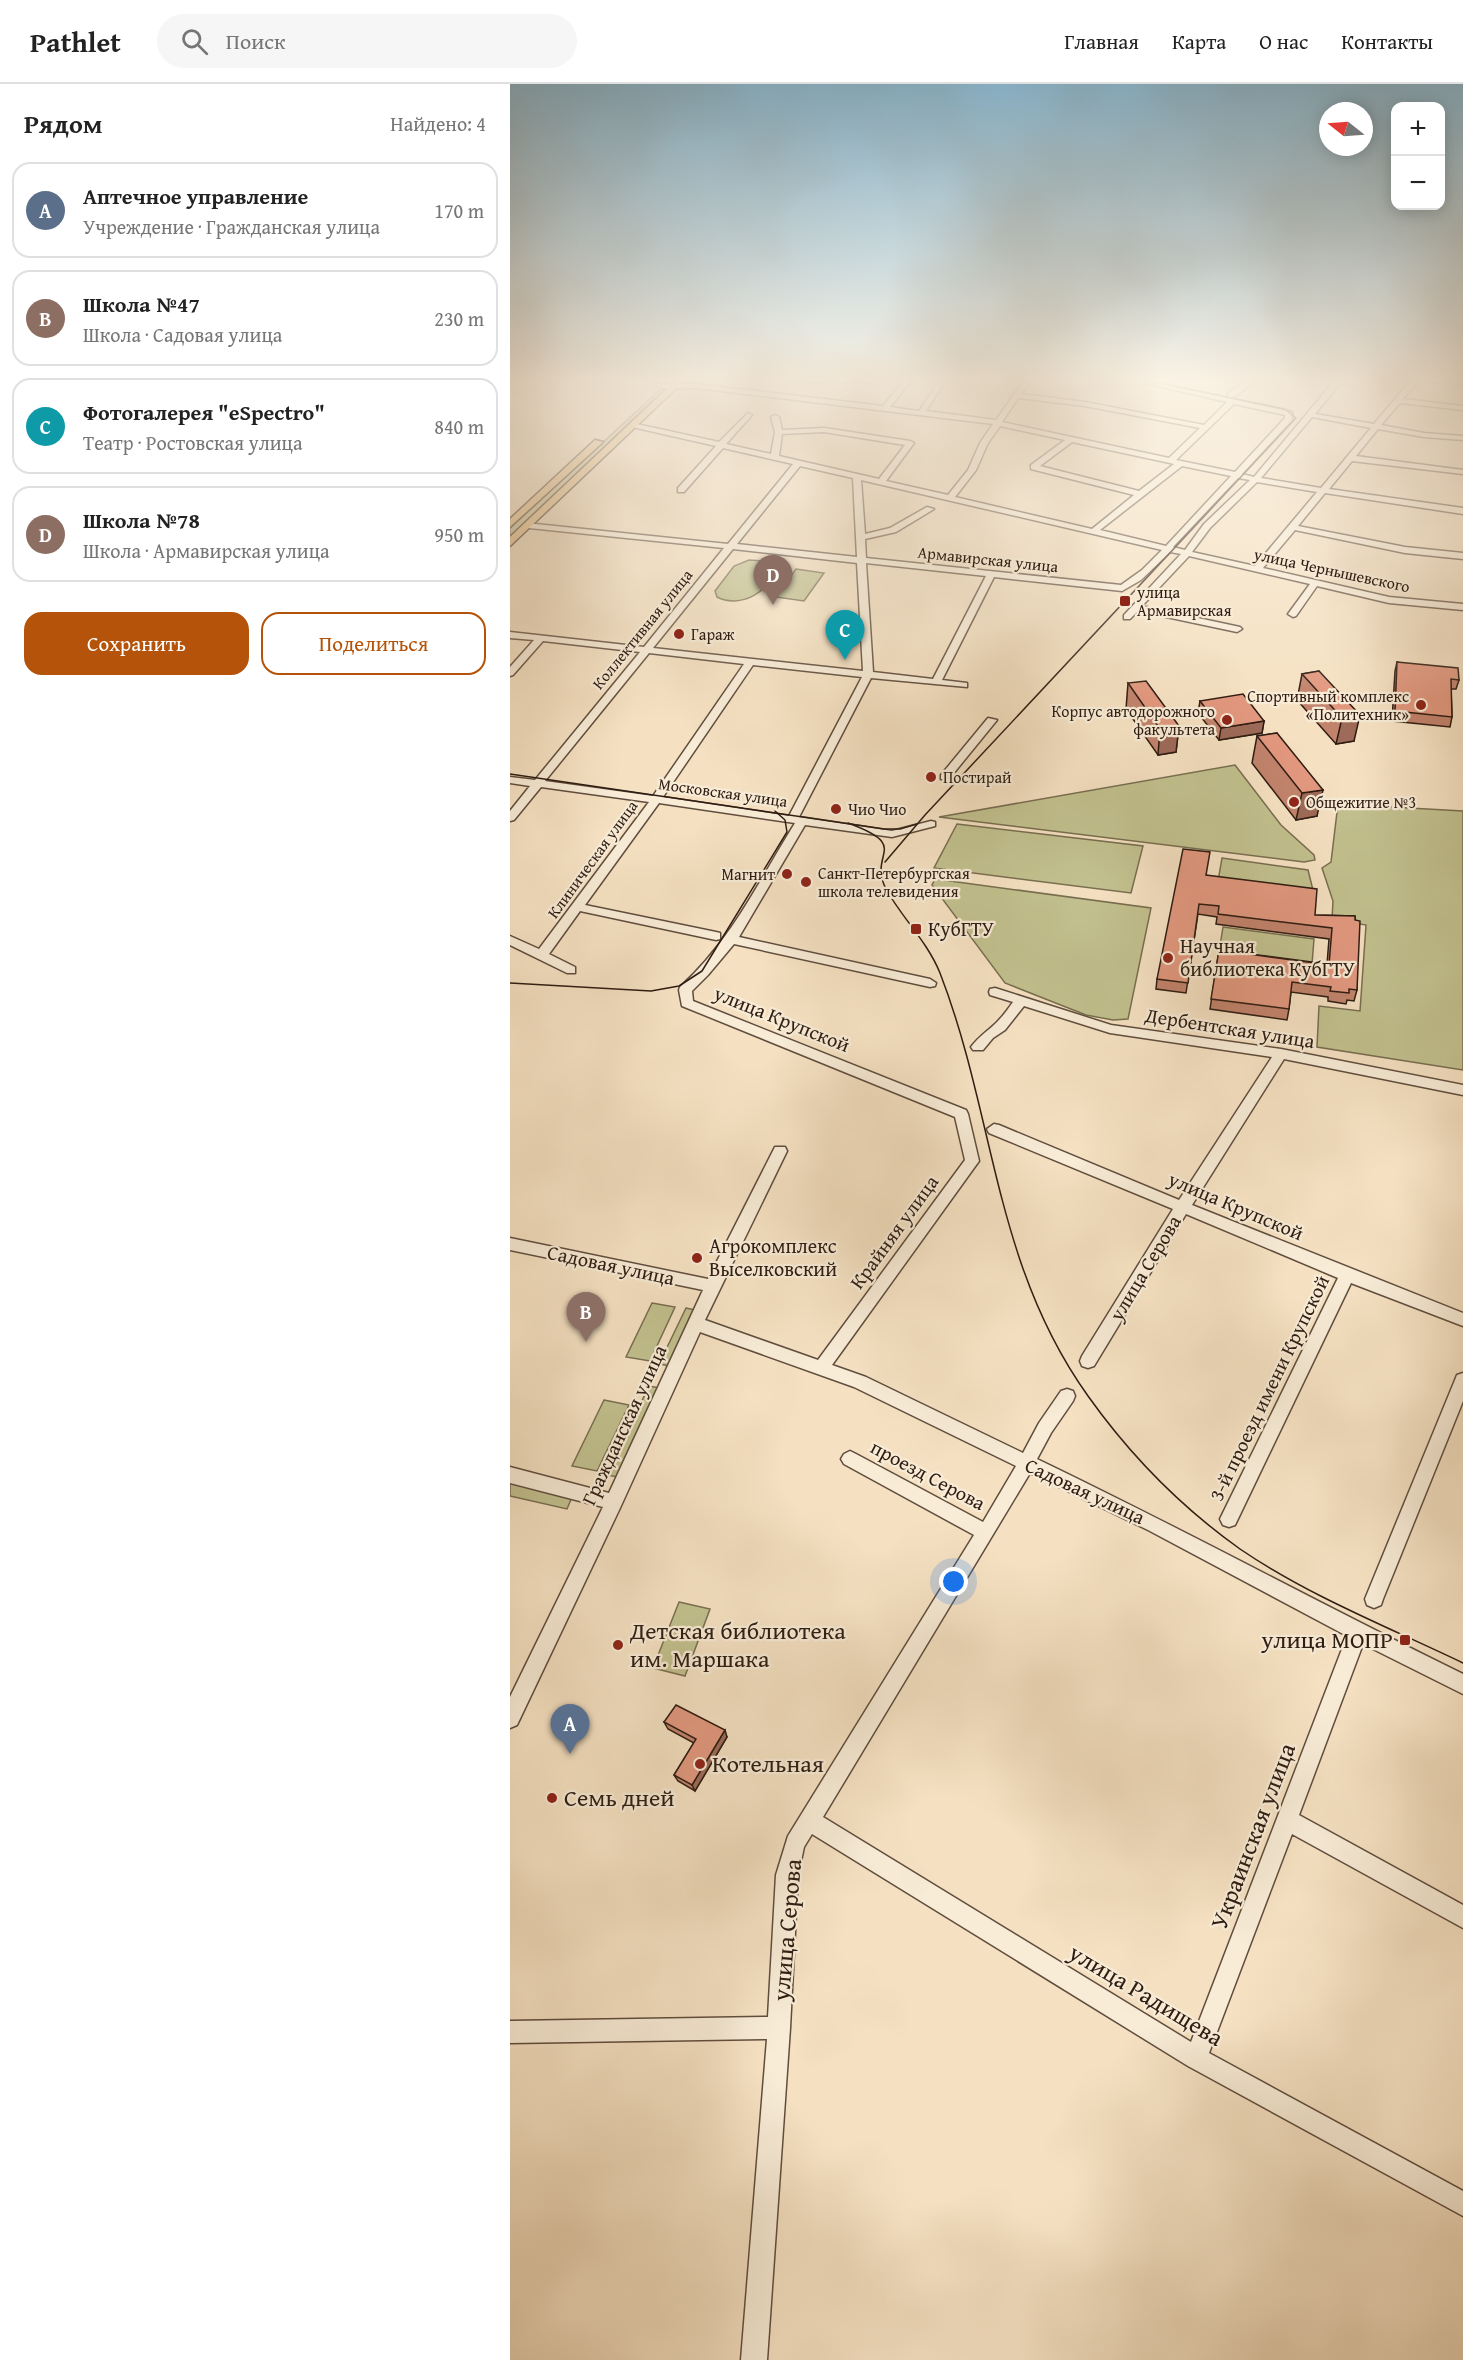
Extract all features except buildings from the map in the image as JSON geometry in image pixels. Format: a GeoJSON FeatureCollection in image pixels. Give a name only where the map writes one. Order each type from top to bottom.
{"type":"FeatureCollection","features":[{"type":"Feature","properties":{"kind":"main road"},"geometry":{"type":"LineString","coordinates":[[510,524],[551,486]]}},
{"type":"Feature","properties":{"kind":"main road"},"geometry":{"type":"LineString","coordinates":[[510,543],[570,486]]}},
{"type":"Feature","properties":{"kind":"street"},"geometry":{"type":"LineString","coordinates":[[681,490],[684,486]]}},
{"type":"Feature","properties":{"kind":"street","name":"Коллективная улица"},"geometry":{"type":"LineString","coordinates":[[510,818],[779,486]]}},
{"type":"Feature","properties":{"kind":"street"},"geometry":{"type":"LineString","coordinates":[[858,486],[868,675],[798,819],[731,939],[930,983]]}},
{"type":"Feature","properties":{"kind":"street","name":"улица Чернышевского"},"geometry":{"type":"LineString","coordinates":[[906,486],[1389,600],[1463,608]]}},
{"type":"Feature","properties":{"kind":"street"},"geometry":{"type":"LineString","coordinates":[[951,496],[959,486]]}},
{"type":"Feature","properties":{"kind":"street"},"geometry":{"type":"LineString","coordinates":[[1109,486],[1140,494]]}},
{"type":"Feature","properties":{"kind":"street"},"geometry":{"type":"LineString","coordinates":[[1093,532],[1150,486]]}},
{"type":"Feature","properties":{"kind":"street"},"geometry":{"type":"LineString","coordinates":[[1167,549],[1227,486]]}},
{"type":"Feature","properties":{"kind":"street"},"geometry":{"type":"LineString","coordinates":[[1127,617],[1187,554],[1207,526],[1248,486]]}},
{"type":"Feature","properties":{"kind":"street"},"geometry":{"type":"LineString","coordinates":[[1292,486],[1463,511]]}},
{"type":"Feature","properties":{"kind":"street"},"geometry":{"type":"LineString","coordinates":[[1257,570],[1325,486]]}},
{"type":"Feature","properties":{"kind":"street"},"geometry":{"type":"LineString","coordinates":[[862,537],[893,530],[930,509]]}},
{"type":"Feature","properties":{"kind":"street","name":"Армавирская улица"},"geometry":{"type":"LineString","coordinates":[[529,525],[1122,588],[1132,584],[1167,549]]}},
{"type":"Feature","properties":{"kind":"street"},"geometry":{"type":"LineString","coordinates":[[1291,527],[1405,550],[1463,556]]}},
{"type":"Feature","properties":{"kind":"street"},"geometry":{"type":"LineString","coordinates":[[936,682],[992,573]]}},
{"type":"Feature","properties":{"kind":"street"},"geometry":{"type":"LineString","coordinates":[[1293,614],[1315,583]]}},
{"type":"Feature","properties":{"kind":"street"},"geometry":{"type":"LineString","coordinates":[[1136,608],[1237,629]]}},
{"type":"Feature","properties":{"kind":"street"},"geometry":{"type":"LineString","coordinates":[[510,635],[963,685]]}},
{"type":"Feature","properties":{"kind":"street"},"geometry":{"type":"LineString","coordinates":[[510,673],[540,639]]}},
{"type":"Feature","properties":{"kind":"street","name":"Клиническая улица"},"geometry":{"type":"LineString","coordinates":[[541,956],[656,800],[750,662]]}},
{"type":"Feature","properties":{"kind":"street"},"geometry":{"type":"LineString","coordinates":[[945,777],[992,720]]}},
{"type":"Feature","properties":{"kind":"street","name":"Московская улица"},"geometry":{"type":"LineString","coordinates":[[510,780],[798,819],[883,833],[918,829],[931,824]]}},
{"type":"Feature","properties":{"kind":"street"},"geometry":{"type":"LineString","coordinates":[[579,907],[716,936]]}},
{"type":"Feature","properties":{"kind":"street","name":"улица Крупской"},"geometry":{"type":"LineString","coordinates":[[731,939],[704,974],[685,990],[687,1003],[961,1114]]}},
{"type":"Feature","properties":{"kind":"street"},"geometry":{"type":"LineString","coordinates":[[510,940],[571,970]]}},
{"type":"Feature","properties":{"kind":"street","name":"Дербентская улица"},"geometry":{"type":"LineString","coordinates":[[995,992],[1110,1029],[1281,1054],[1463,1090]]}},
{"type":"Feature","properties":{"kind":"street"},"geometry":{"type":"LineString","coordinates":[[978,1047],[988,1035],[1000,1027],[1021,1001]]}},
{"type":"Feature","properties":{"kind":"street","name":"улица Серова"},"geometry":{"type":"LineString","coordinates":[[1088,1362],[1183,1206],[1281,1054]]}},
{"type":"Feature","properties":{"kind":"street","name":"Крайняя улица"},"geometry":{"type":"LineString","coordinates":[[822,1367],[972,1161],[961,1114]]}},
{"type":"Feature","properties":{"kind":"street","name":"улица Крупской"},"geometry":{"type":"LineString","coordinates":[[994,1129],[1347,1275],[1463,1320]]}},
{"type":"Feature","properties":{"kind":"street","name":"Гражданская улица"},"geometry":{"type":"LineString","coordinates":[[510,1718],[614,1502],[712,1286],[780,1151]]}},
{"type":"Feature","properties":{"kind":"street","name":"Садовая улица"},"geometry":{"type":"LineString","coordinates":[[510,1244],[712,1286]]}},
{"type":"Feature","properties":{"kind":"street","name":"3-й проезд имени Крупской"},"geometry":{"type":"LineString","coordinates":[[1229,1520],[1347,1275]]}},
{"type":"Feature","properties":{"kind":"street","name":"Садовая улица"},"geometry":{"type":"LineString","coordinates":[[696,1324],[860,1382],[1154,1524],[1358,1632],[1463,1684]]}},
{"type":"Feature","properties":{"kind":"street"},"geometry":{"type":"LineString","coordinates":[[1374,1599],[1463,1380]]}},
{"type":"Feature","properties":{"kind":"street","name":"улица Серова"},"geometry":{"type":"LineString","coordinates":[[754,2360],[788,1875],[795,1843],[1026,1464],[1045,1428],[1067,1396]]}},
{"type":"Feature","properties":{"kind":"street","name":"проезд Серова"},"geometry":{"type":"LineString","coordinates":[[850,1459],[985,1532]]}},
{"type":"Feature","properties":{"kind":"street"},"geometry":{"type":"LineString","coordinates":[[510,1475],[614,1502]]}},
{"type":"Feature","properties":{"kind":"street","name":"Украинская улица"},"geometry":{"type":"LineString","coordinates":[[1196,2058],[1358,1632]]}},
{"type":"Feature","properties":{"kind":"street","name":"улица Радищева"},"geometry":{"type":"LineString","coordinates":[[808,1820],[1196,2058],[1463,2204]]}},
{"type":"Feature","properties":{"kind":"street"},"geometry":{"type":"LineString","coordinates":[[1287,1820],[1463,1917]]}},
{"type":"Feature","properties":{"kind":"street"},"geometry":{"type":"LineString","coordinates":[[510,2032],[779,2028]]}},
{"type":"Feature","properties":{"kind":"shaded area"},"geometry":{"type":"Polygon","coordinates":[[[555,486],[565,486],[510,539],[510,528],[555,486]]]}},
{"type":"Feature","properties":{"kind":"shaded area"},"geometry":{"type":"Polygon","coordinates":[[[749,560],[764,561],[775,567],[772,576],[761,591],[735,601],[717,597],[715,591],[734,566],[749,560]]]}},
{"type":"Feature","properties":{"kind":"shaded area"},"geometry":{"type":"Polygon","coordinates":[[[796,569],[824,573],[804,601],[776,597],[796,569]]]}},
{"type":"Feature","properties":{"kind":"shaded area"},"geometry":{"type":"Polygon","coordinates":[[[1235,765],[1281,825],[1314,855],[1315,860],[1304,862],[939,817],[1235,765]]]}},
{"type":"Feature","properties":{"kind":"shaded area"},"geometry":{"type":"Polygon","coordinates":[[[1338,804],[1463,811],[1463,1070],[1317,1047],[1319,1006],[1360,1011],[1366,925],[1332,919],[1333,901],[1322,868],[1331,862],[1338,804]]]}},
{"type":"Feature","properties":{"kind":"shaded area"},"geometry":{"type":"Polygon","coordinates":[[[957,824],[1143,846],[1131,893],[934,868],[957,824]]]}},
{"type":"Feature","properties":{"kind":"shaded area"},"geometry":{"type":"Polygon","coordinates":[[[1222,858],[1308,870],[1314,894],[1218,881],[1222,858]]]}},
{"type":"Feature","properties":{"kind":"shaded area"},"geometry":{"type":"Polygon","coordinates":[[[935,879],[1151,908],[1128,1019],[1113,1020],[1086,1015],[1005,983],[932,885],[935,879]]]}},
{"type":"Feature","properties":{"kind":"shaded area"},"geometry":{"type":"Polygon","coordinates":[[[1223,927],[1314,939],[1312,964],[1219,952],[1223,927]]]}},
{"type":"Feature","properties":{"kind":"shaded area"},"geometry":{"type":"Polygon","coordinates":[[[652,1303],[675,1307],[650,1361],[626,1357],[652,1303]]]}},
{"type":"Feature","properties":{"kind":"shaded area"},"geometry":{"type":"Polygon","coordinates":[[[686,1308],[695,1310],[669,1366],[659,1364],[686,1308]]]}},
{"type":"Feature","properties":{"kind":"shaded area"},"geometry":{"type":"Polygon","coordinates":[[[649,1386],[660,1388],[618,1477],[606,1475],[649,1386]]]}},
{"type":"Feature","properties":{"kind":"shaded area"},"geometry":{"type":"Polygon","coordinates":[[[604,1400],[629,1405],[597,1471],[572,1466],[604,1400]]]}},
{"type":"Feature","properties":{"kind":"shaded area"},"geometry":{"type":"Polygon","coordinates":[[[510,1483],[572,1497],[567,1509],[510,1496],[510,1483]]]}},
{"type":"Feature","properties":{"kind":"shaded area"},"geometry":{"type":"Polygon","coordinates":[[[679,1602],[710,1609],[685,1676],[653,1668],[679,1602]]]}},
{"type":"Feature","properties":{"kind":"tram line"},"geometry":{"type":"LineString","coordinates":[[885,862],[925,815],[1232,486]]}},
{"type":"Feature","properties":{"kind":"tram line"},"geometry":{"type":"LineString","coordinates":[[510,774],[778,813]]}},
{"type":"Feature","properties":{"kind":"tram line"},"geometry":{"type":"LineString","coordinates":[[510,983],[651,991],[679,986],[702,971],[787,832],[785,820],[778,813]]}},
{"type":"Feature","properties":{"kind":"tram line"},"geometry":{"type":"LineString","coordinates":[[778,813],[851,824]]}},
{"type":"Feature","properties":{"kind":"tram line"},"geometry":{"type":"LineString","coordinates":[[851,824],[900,829],[917,824]]}},
{"type":"Feature","properties":{"kind":"tram line"},"geometry":{"type":"LineString","coordinates":[[851,824],[868,831],[879,838],[884,845],[881,866],[886,889],[935,961],[959,1027],[999,1189],[1014,1242],[1033,1294],[1057,1346],[1104,1418],[1177,1498],[1240,1549],[1293,1582],[1463,1663]]}},
{"type":"Feature","properties":{"kind":"place","name":"улица Армавирская"},"geometry":{"type":"Point","coordinates":[1125,601]}},
{"type":"Feature","properties":{"kind":"place","name":"Школа №78"},"geometry":{"type":"Point","coordinates":[773,605]}},
{"type":"Feature","properties":{"kind":"place","name":"Гараж"},"geometry":{"type":"Point","coordinates":[679,634]}},
{"type":"Feature","properties":{"kind":"place","name":"Фотогалерея \"eSpectro\""},"geometry":{"type":"Point","coordinates":[845,660]}},
{"type":"Feature","properties":{"kind":"place","name":"Спортивный комплекс «Политехник»"},"geometry":{"type":"Point","coordinates":[1421,705]}},
{"type":"Feature","properties":{"kind":"place","name":"Корпус автодорожного факультета"},"geometry":{"type":"Point","coordinates":[1227,720]}},
{"type":"Feature","properties":{"kind":"place","name":"Постирай"},"geometry":{"type":"Point","coordinates":[931,777]}},
{"type":"Feature","properties":{"kind":"place","name":"Общежитие №3"},"geometry":{"type":"Point","coordinates":[1294,802]}},
{"type":"Feature","properties":{"kind":"place","name":"Чио Чио"},"geometry":{"type":"Point","coordinates":[836,809]}},
{"type":"Feature","properties":{"kind":"place","name":"Магнит"},"geometry":{"type":"Point","coordinates":[787,874]}},
{"type":"Feature","properties":{"kind":"place","name":"Санкт-Петербургская школа телевидения"},"geometry":{"type":"Point","coordinates":[806,882]}},
{"type":"Feature","properties":{"kind":"place","name":"КубГТУ"},"geometry":{"type":"Point","coordinates":[916,929]}},
{"type":"Feature","properties":{"kind":"place","name":"Научная библиотека КубГТУ"},"geometry":{"type":"Point","coordinates":[1168,958]}},
{"type":"Feature","properties":{"kind":"place","name":"Агрокомплекс Выселковский"},"geometry":{"type":"Point","coordinates":[697,1258]}},
{"type":"Feature","properties":{"kind":"place","name":"Школа №47"},"geometry":{"type":"Point","coordinates":[586,1342]}},
{"type":"Feature","properties":{"kind":"place","name":"улица МОПР"},"geometry":{"type":"Point","coordinates":[1405,1640]}},
{"type":"Feature","properties":{"kind":"place","name":"Детская библиотека им. Маршака"},"geometry":{"type":"Point","coordinates":[618,1645]}},
{"type":"Feature","properties":{"kind":"place","name":"Аптечное управление"},"geometry":{"type":"Point","coordinates":[570,1754]}},
{"type":"Feature","properties":{"kind":"place","name":"Котельная"},"geometry":{"type":"Point","coordinates":[700,1764]}},
{"type":"Feature","properties":{"kind":"place","name":"Семь дней"},"geometry":{"type":"Point","coordinates":[552,1798]}}]}
